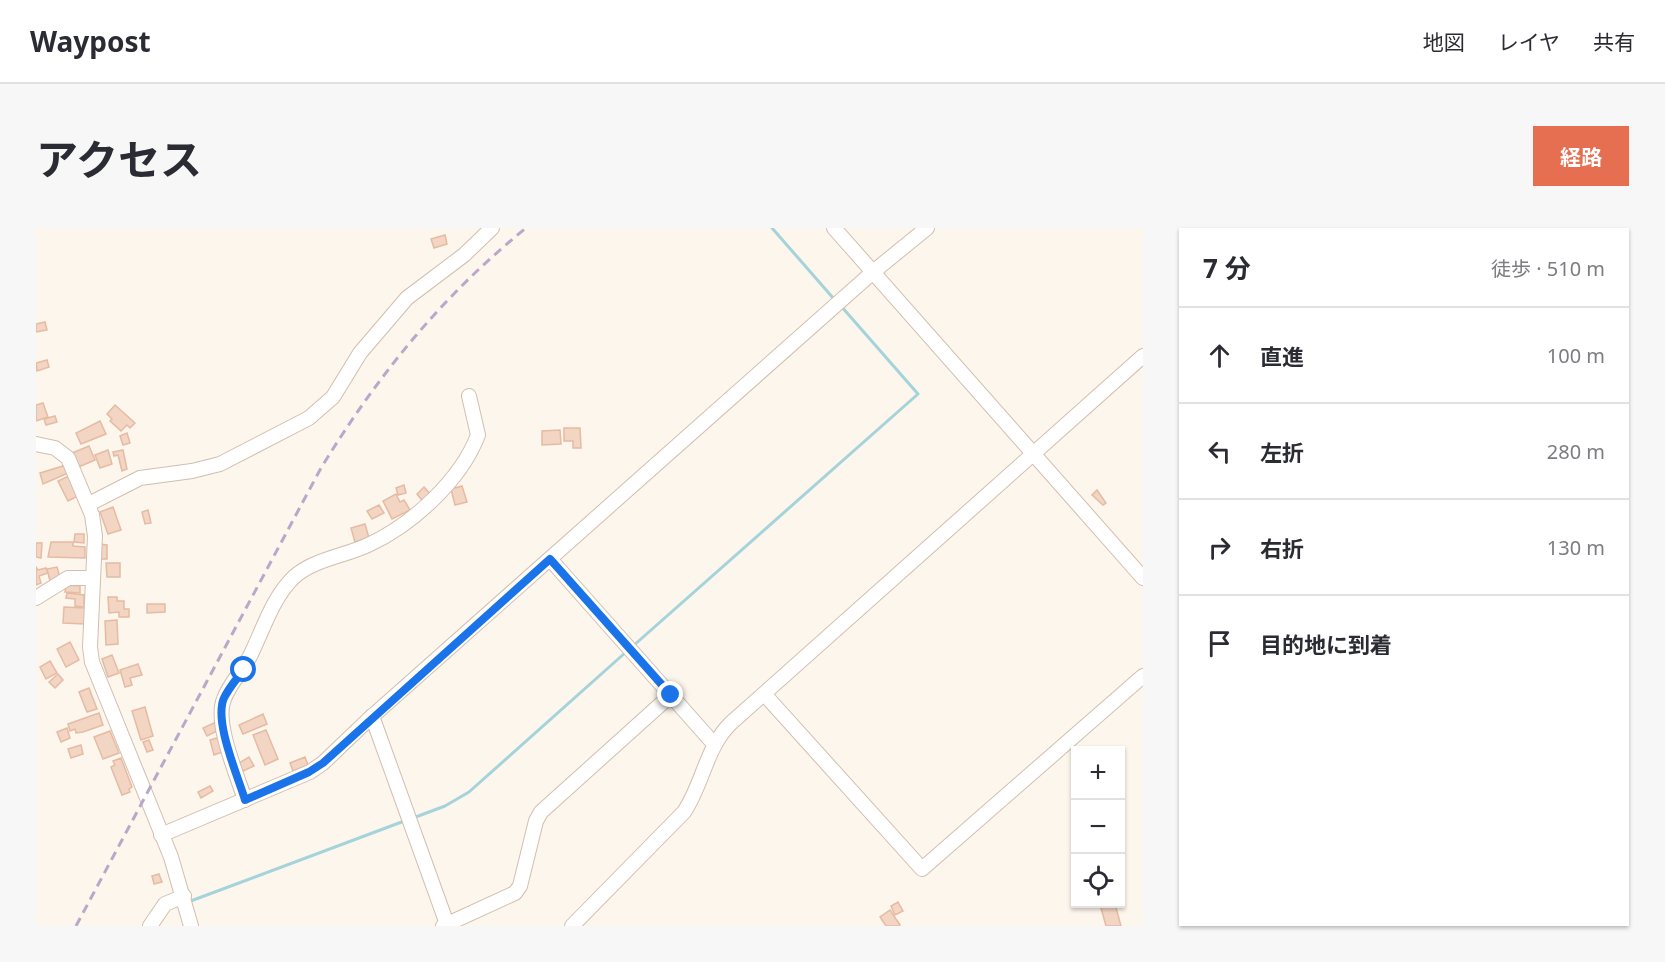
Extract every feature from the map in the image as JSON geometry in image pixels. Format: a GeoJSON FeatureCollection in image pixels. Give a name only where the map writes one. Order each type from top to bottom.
{"type":"FeatureCollection","features":[{"type":"Feature","properties":{"kind":"street"},"geometry":{"type":"LineString","coordinates":[[89,504],[140,478],[192,471],[227,461],[309,418],[333,397],[360,353],[407,298],[464,255],[492,228]]}},
{"type":"Feature","properties":{"kind":"street"},"geometry":{"type":"LineString","coordinates":[[834,228],[1143,578]]}},
{"type":"Feature","properties":{"kind":"street"},"geometry":{"type":"LineString","coordinates":[[161,835],[309,772],[323,763],[372,716],[873,272],[927,228]]}},
{"type":"Feature","properties":{"kind":"street"},"geometry":{"type":"LineString","coordinates":[[572,926],[684,812],[697,792],[714,744],[730,723],[765,695],[1143,357]]}},
{"type":"Feature","properties":{"kind":"street"},"geometry":{"type":"LineString","coordinates":[[245,800],[224,733],[222,704],[224,697],[244,670],[268,617],[283,590],[301,572],[368,545],[388,534],[415,517],[451,479],[478,435],[468,396]]}},
{"type":"Feature","properties":{"kind":"street"},"geometry":{"type":"LineString","coordinates":[[36,444],[56,448],[68,458],[89,504],[94,528],[90,647],[92,662],[184,896],[191,926]]}},
{"type":"Feature","properties":{"kind":"street"},"geometry":{"type":"LineString","coordinates":[[550,559],[714,744]]}},
{"type":"Feature","properties":{"kind":"street"},"geometry":{"type":"LineString","coordinates":[[36,598],[68,578],[92,579]]}},
{"type":"Feature","properties":{"kind":"street"},"geometry":{"type":"LineString","coordinates":[[765,695],[922,869],[1143,676]]}},
{"type":"Feature","properties":{"kind":"street"},"geometry":{"type":"LineString","coordinates":[[372,716],[445,925],[516,892],[536,821],[541,812],[671,695]]}},
{"type":"Feature","properties":{"kind":"street"},"geometry":{"type":"LineString","coordinates":[[150,926],[165,904],[184,896]]}},
{"type":"Feature","properties":{"kind":"building"},"geometry":{"type":"Polygon","coordinates":[[[445,235],[447,244],[434,248],[431,239],[445,235]]]}},
{"type":"Feature","properties":{"kind":"building"},"geometry":{"type":"Polygon","coordinates":[[[45,322],[47,330],[36,332],[36,324],[45,322]]]}},
{"type":"Feature","properties":{"kind":"building"},"geometry":{"type":"Polygon","coordinates":[[[47,360],[49,367],[37,371],[36,363],[47,360]]]}},
{"type":"Feature","properties":{"kind":"building"},"geometry":{"type":"Polygon","coordinates":[[[43,403],[48,417],[36,421],[36,405],[43,403]]]}},
{"type":"Feature","properties":{"kind":"building"},"geometry":{"type":"Polygon","coordinates":[[[115,405],[135,423],[130,428],[127,425],[121,431],[110,421],[112,419],[107,414],[115,405]]]}},
{"type":"Feature","properties":{"kind":"building"},"geometry":{"type":"Polygon","coordinates":[[[55,416],[57,422],[46,425],[44,419],[55,416]]]}},
{"type":"Feature","properties":{"kind":"building"},"geometry":{"type":"Polygon","coordinates":[[[100,421],[106,434],[81,444],[76,433],[100,421]]]}},
{"type":"Feature","properties":{"kind":"building"},"geometry":{"type":"Polygon","coordinates":[[[564,428],[580,428],[581,448],[573,448],[573,441],[564,441],[564,428]]]}},
{"type":"Feature","properties":{"kind":"building"},"geometry":{"type":"Polygon","coordinates":[[[560,430],[561,444],[542,445],[542,431],[560,430]]]}},
{"type":"Feature","properties":{"kind":"building"},"geometry":{"type":"Polygon","coordinates":[[[127,433],[130,443],[123,445],[120,436],[127,433]]]}},
{"type":"Feature","properties":{"kind":"building"},"geometry":{"type":"Polygon","coordinates":[[[89,446],[95,460],[76,468],[70,454],[89,446]]]}},
{"type":"Feature","properties":{"kind":"building"},"geometry":{"type":"Polygon","coordinates":[[[108,450],[112,464],[100,468],[95,455],[108,450]]]}},
{"type":"Feature","properties":{"kind":"building"},"geometry":{"type":"Polygon","coordinates":[[[123,450],[127,469],[122,471],[118,455],[114,456],[113,452],[123,450]]]}},
{"type":"Feature","properties":{"kind":"building"},"geometry":{"type":"Polygon","coordinates":[[[66,465],[68,473],[43,484],[40,473],[66,465]]]}},
{"type":"Feature","properties":{"kind":"building"},"geometry":{"type":"Polygon","coordinates":[[[71,475],[80,495],[68,501],[58,481],[71,475]]]}},
{"type":"Feature","properties":{"kind":"building"},"geometry":{"type":"Polygon","coordinates":[[[404,485],[406,493],[398,495],[396,488],[404,485]]]}},
{"type":"Feature","properties":{"kind":"building"},"geometry":{"type":"Polygon","coordinates":[[[462,486],[467,502],[455,505],[451,489],[462,486]]]}},
{"type":"Feature","properties":{"kind":"building"},"geometry":{"type":"Polygon","coordinates":[[[424,487],[432,496],[424,503],[417,494],[424,487]]]}},
{"type":"Feature","properties":{"kind":"building"},"geometry":{"type":"Polygon","coordinates":[[[1097,490],[1106,503],[1103,505],[1092,495],[1097,490]]]}},
{"type":"Feature","properties":{"kind":"building"},"geometry":{"type":"Polygon","coordinates":[[[396,494],[400,502],[404,500],[410,510],[392,519],[383,501],[396,494]]]}},
{"type":"Feature","properties":{"kind":"building"},"geometry":{"type":"Polygon","coordinates":[[[379,505],[384,513],[372,519],[367,511],[379,505]]]}},
{"type":"Feature","properties":{"kind":"building"},"geometry":{"type":"Polygon","coordinates":[[[113,507],[121,530],[108,534],[100,512],[113,507]]]}},
{"type":"Feature","properties":{"kind":"building"},"geometry":{"type":"Polygon","coordinates":[[[148,510],[151,523],[145,524],[142,512],[148,510]]]}},
{"type":"Feature","properties":{"kind":"building"},"geometry":{"type":"Polygon","coordinates":[[[365,524],[369,538],[355,542],[351,528],[365,524]]]}},
{"type":"Feature","properties":{"kind":"building"},"geometry":{"type":"Polygon","coordinates":[[[75,534],[84,534],[84,543],[74,542],[75,534]]]}},
{"type":"Feature","properties":{"kind":"building"},"geometry":{"type":"Polygon","coordinates":[[[51,542],[73,542],[73,546],[85,547],[85,558],[48,557],[51,542]]]}},
{"type":"Feature","properties":{"kind":"building"},"geometry":{"type":"Polygon","coordinates":[[[36,543],[42,543],[41,558],[36,557],[36,543]]]}},
{"type":"Feature","properties":{"kind":"building"},"geometry":{"type":"Polygon","coordinates":[[[100,544],[107,545],[107,559],[99,559],[100,544]]]}},
{"type":"Feature","properties":{"kind":"building"},"geometry":{"type":"Polygon","coordinates":[[[106,563],[120,563],[120,577],[107,577],[106,563]]]}},
{"type":"Feature","properties":{"kind":"building"},"geometry":{"type":"Polygon","coordinates":[[[36,567],[38,570],[46,568],[48,573],[39,576],[41,583],[36,585],[36,567]]]}},
{"type":"Feature","properties":{"kind":"building"},"geometry":{"type":"Polygon","coordinates":[[[57,567],[60,578],[50,581],[47,569],[57,567]]]}},
{"type":"Feature","properties":{"kind":"building"},"geometry":{"type":"Polygon","coordinates":[[[66,585],[80,586],[80,593],[65,592],[66,585]]]}},
{"type":"Feature","properties":{"kind":"building"},"geometry":{"type":"Polygon","coordinates":[[[67,593],[84,595],[84,607],[75,606],[75,599],[66,598],[67,593]]]}},
{"type":"Feature","properties":{"kind":"building"},"geometry":{"type":"Polygon","coordinates":[[[108,597],[117,597],[117,601],[124,601],[124,609],[129,609],[129,617],[119,617],[119,612],[109,613],[108,597]]]}},
{"type":"Feature","properties":{"kind":"building"},"geometry":{"type":"Polygon","coordinates":[[[147,604],[165,604],[165,612],[147,613],[147,604]]]}},
{"type":"Feature","properties":{"kind":"building"},"geometry":{"type":"Polygon","coordinates":[[[64,607],[85,608],[85,624],[63,623],[64,607]]]}},
{"type":"Feature","properties":{"kind":"building"},"geometry":{"type":"Polygon","coordinates":[[[117,620],[118,644],[106,645],[105,621],[117,620]]]}},
{"type":"Feature","properties":{"kind":"building"},"geometry":{"type":"Polygon","coordinates":[[[70,642],[79,660],[66,667],[57,649],[70,642]]]}},
{"type":"Feature","properties":{"kind":"building"},"geometry":{"type":"Polygon","coordinates":[[[112,655],[119,673],[108,677],[102,659],[112,655]]]}},
{"type":"Feature","properties":{"kind":"building"},"geometry":{"type":"Polygon","coordinates":[[[50,661],[57,673],[46,679],[40,667],[50,661]]]}},
{"type":"Feature","properties":{"kind":"building"},"geometry":{"type":"Polygon","coordinates":[[[138,664],[142,675],[130,678],[132,685],[125,687],[120,670],[138,664]]]}},
{"type":"Feature","properties":{"kind":"building"},"geometry":{"type":"Polygon","coordinates":[[[58,674],[63,680],[55,688],[49,682],[58,674]]]}},
{"type":"Feature","properties":{"kind":"building"},"geometry":{"type":"Polygon","coordinates":[[[89,688],[97,709],[87,712],[79,692],[89,688]]]}},
{"type":"Feature","properties":{"kind":"building"},"geometry":{"type":"Polygon","coordinates":[[[145,707],[153,736],[141,740],[132,711],[145,707]]]}},
{"type":"Feature","properties":{"kind":"building"},"geometry":{"type":"Polygon","coordinates":[[[99,713],[103,725],[83,732],[76,733],[75,729],[70,731],[68,724],[99,713]]]}},
{"type":"Feature","properties":{"kind":"building"},"geometry":{"type":"Polygon","coordinates":[[[263,714],[267,724],[243,734],[239,725],[263,714]]]}},
{"type":"Feature","properties":{"kind":"building"},"geometry":{"type":"Polygon","coordinates":[[[216,722],[219,730],[207,736],[203,728],[216,722]]]}},
{"type":"Feature","properties":{"kind":"building"},"geometry":{"type":"Polygon","coordinates":[[[67,728],[70,738],[61,742],[57,732],[67,728]]]}},
{"type":"Feature","properties":{"kind":"building"},"geometry":{"type":"Polygon","coordinates":[[[266,730],[278,759],[265,765],[253,735],[266,730]]]}},
{"type":"Feature","properties":{"kind":"building"},"geometry":{"type":"Polygon","coordinates":[[[110,731],[119,753],[103,759],[94,737],[110,731]]]}},
{"type":"Feature","properties":{"kind":"building"},"geometry":{"type":"Polygon","coordinates":[[[220,737],[225,751],[214,755],[210,740],[220,737]]]}},
{"type":"Feature","properties":{"kind":"building"},"geometry":{"type":"Polygon","coordinates":[[[149,740],[153,750],[147,752],[143,742],[149,740]]]}},
{"type":"Feature","properties":{"kind":"building"},"geometry":{"type":"Polygon","coordinates":[[[81,745],[83,754],[71,758],[68,749],[81,745]]]}},
{"type":"Feature","properties":{"kind":"building"},"geometry":{"type":"Polygon","coordinates":[[[249,757],[254,766],[243,771],[239,763],[249,757]]]}},
{"type":"Feature","properties":{"kind":"building"},"geometry":{"type":"Polygon","coordinates":[[[305,757],[308,765],[293,771],[290,763],[305,757]]]}},
{"type":"Feature","properties":{"kind":"building"},"geometry":{"type":"Polygon","coordinates":[[[121,758],[132,787],[129,789],[130,792],[122,795],[111,767],[115,765],[113,761],[121,758]]]}},
{"type":"Feature","properties":{"kind":"building"},"geometry":{"type":"Polygon","coordinates":[[[210,786],[213,791],[201,798],[198,792],[210,786]]]}},
{"type":"Feature","properties":{"kind":"building"},"geometry":{"type":"Polygon","coordinates":[[[159,874],[162,882],[154,884],[152,876],[159,874]]]}},
{"type":"Feature","properties":{"kind":"building"},"geometry":{"type":"Polygon","coordinates":[[[898,902],[903,911],[895,915],[891,906],[898,902]]]}},
{"type":"Feature","properties":{"kind":"building"},"geometry":{"type":"Polygon","coordinates":[[[1101,908],[1116,908],[1121,926],[1106,926],[1101,908]]]}},
{"type":"Feature","properties":{"kind":"building"},"geometry":{"type":"Polygon","coordinates":[[[890,910],[899,926],[886,926],[880,917],[890,910]]]}},
{"type":"Feature","properties":{"kind":"waterway"},"geometry":{"type":"LineString","coordinates":[[772,228],[834,299]]}},
{"type":"Feature","properties":{"kind":"waterway"},"geometry":{"type":"LineString","coordinates":[[633,646],[918,394],[841,306]]}},
{"type":"Feature","properties":{"kind":"waterway"},"geometry":{"type":"LineString","coordinates":[[413,818],[445,806],[469,792],[626,652]]}},
{"type":"Feature","properties":{"kind":"waterway"},"geometry":{"type":"LineString","coordinates":[[188,902],[407,820]]}},
{"type":"Feature","properties":{"kind":"railway"},"geometry":{"type":"LineString","coordinates":[[76,926],[321,468],[365,401],[413,339],[466,282],[526,228]]}},
{"type":"Feature","properties":{"kind":"route"},"geometry":{"type":"LineString","coordinates":[[244,670],[224,697],[222,721],[245,800],[309,772],[323,763],[368,720],[550,559],[671,695]]}}]}
